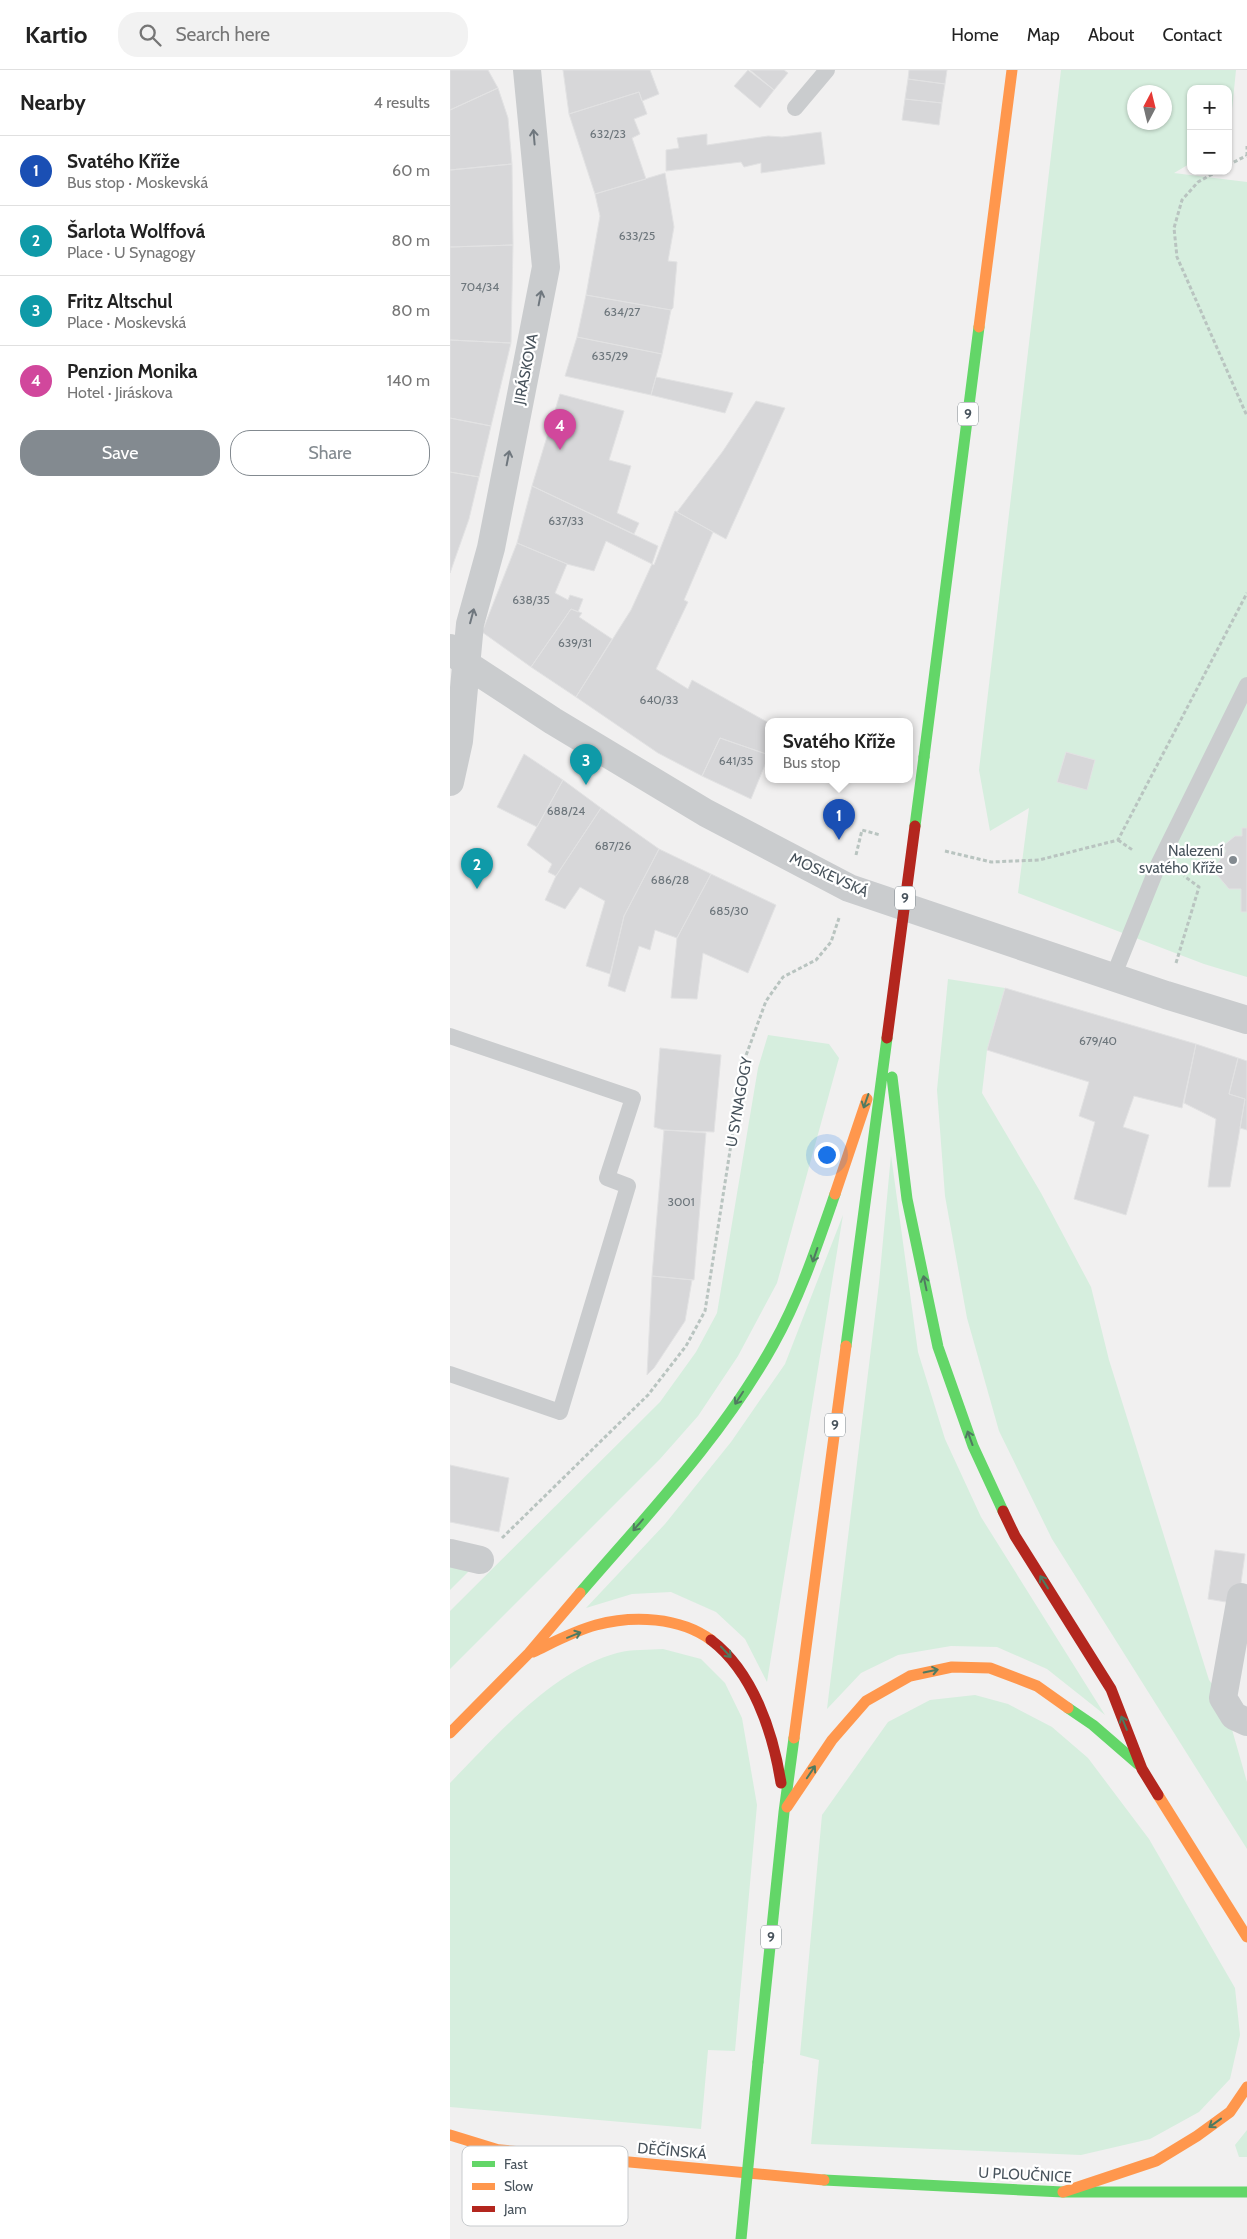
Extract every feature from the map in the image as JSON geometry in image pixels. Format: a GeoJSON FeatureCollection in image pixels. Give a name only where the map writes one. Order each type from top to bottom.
{"type":"FeatureCollection","features":[{"type":"Feature","properties":{"kind":"main road","name":"9"},"geometry":{"type":"LineString","coordinates":[[741,2239],[784,1812],[924,757],[1012,70]]}},
{"type":"Feature","properties":{"kind":"main road"},"geometry":{"type":"LineString","coordinates":[[450,1733],[529,1653],[715,1435],[773,1345],[810,1267],[887,1038]]}},
{"type":"Feature","properties":{"kind":"main road"},"geometry":{"type":"LineString","coordinates":[[887,1038],[907,1198],[938,1347],[973,1446],[1015,1536],[1111,1689],[1142,1769],[1247,1937]]}},
{"type":"Feature","properties":{"kind":"main road"},"geometry":{"type":"LineString","coordinates":[[529,1653],[602,1624],[633,1620],[658,1620],[683,1625],[716,1642],[746,1678],[759,1704],[771,1739],[780,1775],[784,1812]]}},
{"type":"Feature","properties":{"kind":"main road"},"geometry":{"type":"LineString","coordinates":[[784,1812],[832,1740],[866,1701],[910,1676],[952,1667],[990,1668],[1037,1686],[1093,1725],[1142,1769]]}},
{"type":"Feature","properties":{"kind":"main road"},"geometry":{"type":"LineString","coordinates":[[1063,2192],[1156,2160],[1197,2136],[1230,2112],[1247,2087]]}},
{"type":"Feature","properties":{"kind":"main road"},"geometry":{"type":"LineString","coordinates":[[450,2135],[486,2146]]}},
{"type":"Feature","properties":{"kind":"main road","name":"DĚČÍNSKÁ"},"geometry":{"type":"LineString","coordinates":[[628,2163],[801,2179]]}},
{"type":"Feature","properties":{"kind":"main road","name":"U PLOUČNICE"},"geometry":{"type":"LineString","coordinates":[[801,2179],[1063,2192],[1247,2192]]}},
{"type":"Feature","properties":{"kind":"street","name":"JIRÁSKOVA"},"geometry":{"type":"LineString","coordinates":[[458,656],[470,624],[491,548],[546,267],[527,70]]}},
{"type":"Feature","properties":{"kind":"street"},"geometry":{"type":"LineString","coordinates":[[450,782],[459,741],[458,656]]}},
{"type":"Feature","properties":{"kind":"street","name":"MOSKEVSKÁ"},"geometry":{"type":"LineString","coordinates":[[458,656],[553,721],[706,813],[849,888],[1247,1020]]}},
{"type":"Feature","properties":{"kind":"street"},"geometry":{"type":"LineString","coordinates":[[450,1553],[480,1560]]}},
{"type":"Feature","properties":{"kind":"street"},"geometry":{"type":"LineString","coordinates":[[1241,1597],[1222,1698],[1234,1716],[1247,1722]]}},
{"type":"Feature","properties":{"kind":"lane"},"geometry":{"type":"LineString","coordinates":[[795,108],[827,70]]}},
{"type":"Feature","properties":{"kind":"lane"},"geometry":{"type":"LineString","coordinates":[[1113,977],[1159,863],[1247,685]]}},
{"type":"Feature","properties":{"kind":"lane"},"geometry":{"type":"LineString","coordinates":[[450,1036],[634,1098],[607,1178],[628,1186],[560,1412],[450,1374]]}},
{"type":"Feature","properties":{"kind":"path"},"geometry":{"type":"LineString","coordinates":[[1232,163],[1246,156],[1247,146]]}},
{"type":"Feature","properties":{"kind":"path"},"geometry":{"type":"LineString","coordinates":[[1211,175],[1198,182],[1182,200],[1174,228],[1177,257],[1247,416]]}},
{"type":"Feature","properties":{"kind":"path"},"geometry":{"type":"LineString","coordinates":[[936,849],[991,862],[1039,860],[1118,840],[1247,593]]}},
{"type":"Feature","properties":{"kind":"path","name":"U SYNAGOGY"},"geometry":{"type":"LineString","coordinates":[[480,1560],[648,1395],[686,1346],[705,1311],[744,1061],[766,1002],[782,977],[816,960],[831,942],[849,888],[862,830],[890,837]]}},
{"type":"Feature","properties":{"kind":"path"},"geometry":{"type":"LineString","coordinates":[[1118,840],[1140,855]]}},
{"type":"Feature","properties":{"kind":"path"},"geometry":{"type":"LineString","coordinates":[[1174,969],[1199,887],[1178,872]]}},
{"type":"Feature","properties":{"kind":"green space"},"geometry":{"type":"Polygon","coordinates":[[[1061,70],[1236,70],[1232,110],[1232,85],[1187,85],[1187,165],[1174,173],[1247,182],[1247,977],[1204,964],[1018,893],[1029,808],[990,831],[979,770],[1061,70]]]}},
{"type":"Feature","properties":{"kind":"green space"},"geometry":{"type":"Polygon","coordinates":[[[948,979],[1005,988],[987,1050],[982,1093],[1041,1193],[1091,1287],[1109,1360],[1209,1680],[1223,1698],[1247,1782],[1247,1849],[1052,1539],[999,1431],[967,1318],[945,1196],[937,1090],[948,979]]]}},
{"type":"Feature","properties":{"kind":"green space"},"geometry":{"type":"Polygon","coordinates":[[[768,1035],[829,1044],[839,1058],[777,1283],[738,1356],[698,1416],[660,1459],[450,1669],[450,1611],[660,1402],[696,1352],[717,1313],[758,1068],[768,1035]]]}},
{"type":"Feature","properties":{"kind":"green space"},"geometry":{"type":"Polygon","coordinates":[[[891,1155],[918,1352],[945,1439],[981,1517],[1105,1715],[1047,1669],[997,1647],[951,1646],[898,1655],[861,1673],[827,1709],[879,1283],[891,1155]]]}},
{"type":"Feature","properties":{"kind":"green space"},"geometry":{"type":"Polygon","coordinates":[[[843,1215],[767,1682],[745,1639],[716,1612],[671,1592],[632,1594],[586,1608],[665,1524],[731,1442],[785,1364],[843,1215]]]}},
{"type":"Feature","properties":{"kind":"green space"},"geometry":{"type":"Polygon","coordinates":[[[450,1553],[480,1560],[450,1590],[450,1553]]]}},
{"type":"Feature","properties":{"kind":"green space"},"geometry":{"type":"Polygon","coordinates":[[[663,1649],[701,1659],[725,1683],[742,1718],[757,1805],[735,2051],[708,2050],[701,2129],[450,2107],[450,1783],[506,1726],[548,1689],[570,1674],[593,1662],[617,1653],[634,1650],[663,1649]]]}},
{"type":"Feature","properties":{"kind":"green space"},"geometry":{"type":"Polygon","coordinates":[[[975,1695],[1008,1704],[1052,1727],[1088,1758],[1149,1839],[1235,1988],[1240,2035],[1230,2079],[1199,2112],[1150,2139],[1081,2155],[811,2144],[819,2060],[800,2055],[822,1815],[888,1722],[930,1700],[975,1695]]]}},
{"type":"Feature","properties":{"kind":"green space"},"geometry":{"type":"Polygon","coordinates":[[[1247,2130],[1247,2157],[1239,2157],[1235,2145],[1247,2130]]]}},
{"type":"Feature","properties":{"kind":"building"},"geometry":{"type":"Polygon","coordinates":[[[450,70],[488,70],[498,88],[450,110],[450,70]]]}},
{"type":"Feature","properties":{"kind":"building"},"geometry":{"type":"Polygon","coordinates":[[[563,70],[650,70],[659,94],[642,101],[639,92],[569,114],[563,70]]]}},
{"type":"Feature","properties":{"kind":"building"},"geometry":{"type":"Polygon","coordinates":[[[748,70],[774,90],[760,108],[734,86],[748,70]]]}},
{"type":"Feature","properties":{"kind":"building"},"geometry":{"type":"Polygon","coordinates":[[[750,70],[784,70],[788,73],[774,90],[750,70]]]}},
{"type":"Feature","properties":{"kind":"building"},"geometry":{"type":"Polygon","coordinates":[[[909,70],[947,70],[945,84],[908,79],[909,70]]]}},
{"type":"Feature","properties":{"kind":"building"},"geometry":{"type":"Polygon","coordinates":[[[908,79],[945,84],[942,103],[905,99],[908,79]]]}},
{"type":"Feature","properties":{"kind":"building"},"geometry":{"type":"Polygon","coordinates":[[[498,88],[508,118],[512,164],[450,170],[450,110],[498,88]]]}},
{"type":"Feature","properties":{"kind":"building"},"geometry":{"type":"Polygon","coordinates":[[[639,92],[647,114],[634,119],[640,134],[632,138],[646,179],[595,194],[569,114],[639,92]]]}},
{"type":"Feature","properties":{"kind":"building"},"geometry":{"type":"Polygon","coordinates":[[[905,99],[942,103],[939,125],[902,120],[905,99]]]}},
{"type":"Feature","properties":{"kind":"building"},"geometry":{"type":"Polygon","coordinates":[[[821,132],[825,164],[761,173],[761,163],[744,167],[741,162],[666,171],[666,150],[679,148],[677,138],[707,134],[707,145],[768,136],[782,137],[821,132]]]}},
{"type":"Feature","properties":{"kind":"building"},"geometry":{"type":"Polygon","coordinates":[[[512,164],[513,245],[450,247],[450,170],[512,164]]]}},
{"type":"Feature","properties":{"kind":"building"},"geometry":{"type":"Polygon","coordinates":[[[665,173],[674,227],[668,261],[677,262],[673,308],[671,310],[586,295],[600,216],[595,194],[665,173]]]}},
{"type":"Feature","properties":{"kind":"building"},"geometry":{"type":"Polygon","coordinates":[[[513,245],[511,343],[450,340],[450,247],[513,245]]]}},
{"type":"Feature","properties":{"kind":"building"},"geometry":{"type":"Polygon","coordinates":[[[586,295],[671,310],[662,354],[577,337],[586,295]]]}},
{"type":"Feature","properties":{"kind":"building"},"geometry":{"type":"Polygon","coordinates":[[[577,337],[662,354],[651,395],[565,376],[577,337]]]}},
{"type":"Feature","properties":{"kind":"building"},"geometry":{"type":"Polygon","coordinates":[[[450,340],[511,343],[491,426],[450,418],[450,340]]]}},
{"type":"Feature","properties":{"kind":"building"},"geometry":{"type":"Polygon","coordinates":[[[656,377],[733,393],[725,413],[651,395],[656,377]]]}},
{"type":"Feature","properties":{"kind":"building"},"geometry":{"type":"Polygon","coordinates":[[[560,394],[624,411],[609,460],[631,466],[617,513],[639,523],[634,534],[532,486],[560,394]]]}},
{"type":"Feature","properties":{"kind":"building"},"geometry":{"type":"Polygon","coordinates":[[[756,401],[785,408],[726,539],[677,512],[723,451],[756,401]]]}},
{"type":"Feature","properties":{"kind":"building"},"geometry":{"type":"Polygon","coordinates":[[[450,418],[491,426],[479,477],[450,472],[450,418]]]}},
{"type":"Feature","properties":{"kind":"building"},"geometry":{"type":"Polygon","coordinates":[[[450,472],[479,477],[469,519],[450,573],[450,472]]]}},
{"type":"Feature","properties":{"kind":"building"},"geometry":{"type":"Polygon","coordinates":[[[532,486],[658,546],[652,564],[606,541],[594,571],[567,564],[517,543],[532,486]]]}},
{"type":"Feature","properties":{"kind":"building"},"geometry":{"type":"Polygon","coordinates":[[[675,511],[713,532],[684,600],[688,602],[656,669],[688,689],[692,680],[765,721],[765,754],[720,738],[702,776],[658,753],[576,697],[631,610],[652,564],[654,565],[675,511]]]}},
{"type":"Feature","properties":{"kind":"building"},"geometry":{"type":"Polygon","coordinates":[[[517,543],[567,564],[555,593],[568,600],[570,595],[583,599],[578,612],[571,609],[531,667],[482,632],[517,543]]]}},
{"type":"Feature","properties":{"kind":"building"},"geometry":{"type":"Polygon","coordinates":[[[571,609],[582,613],[579,617],[612,639],[576,697],[531,667],[571,609]]]}},
{"type":"Feature","properties":{"kind":"building"},"geometry":{"type":"Polygon","coordinates":[[[720,738],[765,754],[765,765],[751,799],[702,776],[720,738]]]}},
{"type":"Feature","properties":{"kind":"building"},"geometry":{"type":"Polygon","coordinates":[[[1066,752],[1095,760],[1087,790],[1057,782],[1066,752]]]}},
{"type":"Feature","properties":{"kind":"building"},"geometry":{"type":"Polygon","coordinates":[[[524,754],[563,780],[537,827],[497,807],[524,754]]]}},
{"type":"Feature","properties":{"kind":"building"},"geometry":{"type":"Polygon","coordinates":[[[563,780],[601,808],[556,876],[548,872],[552,864],[527,845],[563,780]]]}},
{"type":"Feature","properties":{"kind":"building"},"geometry":{"type":"Polygon","coordinates":[[[601,808],[659,849],[624,916],[610,974],[586,966],[605,901],[580,887],[565,909],[545,900],[556,876],[601,808]]]}},
{"type":"Feature","properties":{"kind":"building","name":"Nalezení svatého Kříže"},"geometry":{"type":"Polygon","coordinates":[[[1242,828],[1247,828],[1247,912],[1241,912],[1241,889],[1229,889],[1213,870],[1226,851],[1223,846],[1235,836],[1242,836],[1242,828]]]}},
{"type":"Feature","properties":{"kind":"building"},"geometry":{"type":"Polygon","coordinates":[[[659,849],[711,874],[677,938],[655,930],[650,950],[639,946],[625,992],[608,986],[624,916],[659,849]]]}},
{"type":"Feature","properties":{"kind":"building"},"geometry":{"type":"Polygon","coordinates":[[[711,874],[776,905],[748,973],[703,953],[697,999],[671,998],[677,938],[711,874]]]}},
{"type":"Feature","properties":{"kind":"building"},"geometry":{"type":"Polygon","coordinates":[[[1005,988],[1196,1044],[1182,1108],[1134,1096],[1123,1127],[1149,1135],[1126,1215],[1074,1199],[1095,1122],[1079,1116],[1089,1082],[987,1050],[1005,988]]]}},
{"type":"Feature","properties":{"kind":"building"},"geometry":{"type":"Polygon","coordinates":[[[1196,1044],[1238,1058],[1229,1094],[1245,1099],[1230,1187],[1208,1187],[1216,1119],[1184,1103],[1196,1044]]]}},
{"type":"Feature","properties":{"kind":"building"},"geometry":{"type":"Polygon","coordinates":[[[660,1048],[721,1055],[714,1132],[664,1130],[654,1127],[660,1048]]]}},
{"type":"Feature","properties":{"kind":"building"},"geometry":{"type":"Polygon","coordinates":[[[1238,1058],[1247,1061],[1247,1130],[1240,1128],[1245,1099],[1229,1094],[1238,1058]]]}},
{"type":"Feature","properties":{"kind":"building"},"geometry":{"type":"Polygon","coordinates":[[[664,1130],[706,1133],[694,1280],[652,1276],[664,1130]]]}},
{"type":"Feature","properties":{"kind":"building"},"geometry":{"type":"Polygon","coordinates":[[[652,1276],[692,1280],[685,1321],[654,1368],[647,1375],[652,1276]]]}},
{"type":"Feature","properties":{"kind":"building"},"geometry":{"type":"Polygon","coordinates":[[[450,1465],[509,1478],[499,1532],[450,1522],[450,1465]]]}},
{"type":"Feature","properties":{"kind":"building"},"geometry":{"type":"Polygon","coordinates":[[[1215,1550],[1245,1554],[1238,1604],[1208,1599],[1215,1550]]]}},
{"type":"Feature","properties":{"kind":"traffic: fast"},"geometry":{"type":"LineString","coordinates":[[924,757],[979,327]]}},
{"type":"Feature","properties":{"kind":"traffic: fast"},"geometry":{"type":"LineString","coordinates":[[915,826],[924,757]]}},
{"type":"Feature","properties":{"kind":"traffic: fast"},"geometry":{"type":"LineString","coordinates":[[846,1346],[887,1038]]}},
{"type":"Feature","properties":{"kind":"traffic: fast"},"geometry":{"type":"LineString","coordinates":[[892,1077],[907,1199],[938,1347],[973,1446],[1003,1511]]}},
{"type":"Feature","properties":{"kind":"traffic: fast"},"geometry":{"type":"LineString","coordinates":[[580,1593],[683,1474],[753,1379],[792,1308],[822,1233],[835,1194]]}},
{"type":"Feature","properties":{"kind":"traffic: fast"},"geometry":{"type":"LineString","coordinates":[[1068,1708],[1093,1725],[1138,1764]]}},
{"type":"Feature","properties":{"kind":"traffic: fast"},"geometry":{"type":"LineString","coordinates":[[758,2062],[784,1812],[794,1738]]}},
{"type":"Feature","properties":{"kind":"traffic: fast"},"geometry":{"type":"LineString","coordinates":[[741,2239],[758,2062]]}},
{"type":"Feature","properties":{"kind":"traffic: fast"},"geometry":{"type":"LineString","coordinates":[[824,2180],[1063,2192],[1247,2192]]}},
{"type":"Feature","properties":{"kind":"traffic: slow"},"geometry":{"type":"LineString","coordinates":[[979,327],[1012,70]]}},
{"type":"Feature","properties":{"kind":"traffic: slow"},"geometry":{"type":"LineString","coordinates":[[835,1194],[867,1099]]}},
{"type":"Feature","properties":{"kind":"traffic: slow"},"geometry":{"type":"LineString","coordinates":[[794,1738],[846,1346]]}},
{"type":"Feature","properties":{"kind":"traffic: slow"},"geometry":{"type":"LineString","coordinates":[[450,1733],[529,1653],[580,1593]]}},
{"type":"Feature","properties":{"kind":"traffic: slow"},"geometry":{"type":"LineString","coordinates":[[533,1652],[588,1627],[625,1620],[656,1620],[671,1623],[699,1632],[711,1640]]}},
{"type":"Feature","properties":{"kind":"traffic: slow"},"geometry":{"type":"LineString","coordinates":[[787,1807],[832,1740],[866,1701],[910,1676],[952,1667],[990,1668],[1037,1686],[1068,1708]]}},
{"type":"Feature","properties":{"kind":"traffic: slow"},"geometry":{"type":"LineString","coordinates":[[1158,1795],[1247,1937]]}},
{"type":"Feature","properties":{"kind":"traffic: slow"},"geometry":{"type":"LineString","coordinates":[[1063,2192],[1156,2161],[1197,2136],[1230,2112],[1247,2087]]}},
{"type":"Feature","properties":{"kind":"traffic: slow"},"geometry":{"type":"LineString","coordinates":[[450,2135],[486,2146]]}},
{"type":"Feature","properties":{"kind":"traffic: slow"},"geometry":{"type":"LineString","coordinates":[[628,2162],[824,2180]]}},
{"type":"Feature","properties":{"kind":"traffic: jam"},"geometry":{"type":"LineString","coordinates":[[887,1038],[915,826]]}},
{"type":"Feature","properties":{"kind":"traffic: jam"},"geometry":{"type":"LineString","coordinates":[[1003,1511],[1015,1536],[1111,1689],[1142,1769],[1158,1795]]}},
{"type":"Feature","properties":{"kind":"traffic: jam"},"geometry":{"type":"LineString","coordinates":[[711,1640],[726,1653],[739,1669],[759,1704],[773,1744],[781,1783]]}},
{"type":"Feature","properties":{"kind":"place","name":"Penzion Monika"},"geometry":{"type":"Point","coordinates":[560,450]}},
{"type":"Feature","properties":{"kind":"place","name":"Fritz Altschul"},"geometry":{"type":"Point","coordinates":[586,785]}},
{"type":"Feature","properties":{"kind":"place","name":"Svatého Kříže"},"geometry":{"type":"Point","coordinates":[839,840]}},
{"type":"Feature","properties":{"kind":"place","name":"Nalezení svatého Kříže"},"geometry":{"type":"Point","coordinates":[1233,860]}},
{"type":"Feature","properties":{"kind":"place","name":"Šarlota Wolffová"},"geometry":{"type":"Point","coordinates":[477,889]}}]}
